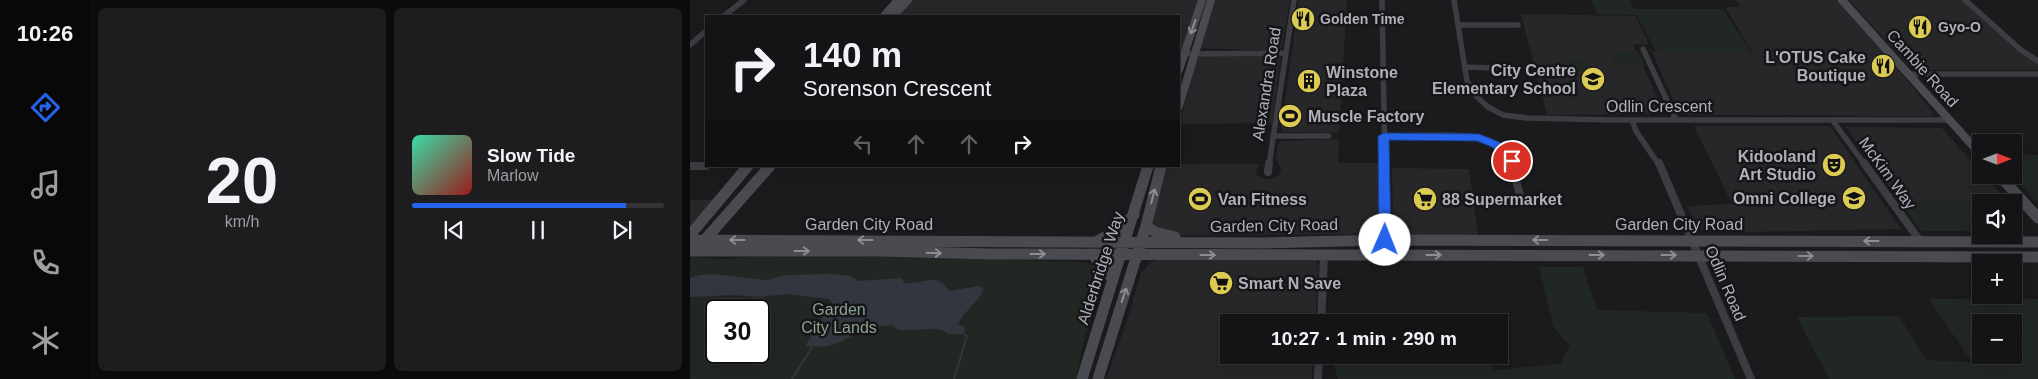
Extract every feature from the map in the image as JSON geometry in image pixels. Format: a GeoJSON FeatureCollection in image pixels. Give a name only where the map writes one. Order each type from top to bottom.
{"type":"FeatureCollection","features":[{"type":"Feature","properties":{"kind":"main road"},"geometry":{"type":"LineString","coordinates":[[885,15],[898,0]]}},
{"type":"Feature","properties":{"kind":"main road"},"geometry":{"type":"LineString","coordinates":[[895,15],[908,0]]}},
{"type":"Feature","properties":{"kind":"main road"},"geometry":{"type":"LineString","coordinates":[[1182,54],[1202,0]]}},
{"type":"Feature","properties":{"kind":"main road"},"geometry":{"type":"LineString","coordinates":[[1180,103],[1211,0]]}},
{"type":"Feature","properties":{"kind":"main road","name":"Cambie Road"},"geometry":{"type":"LineString","coordinates":[[1842,0],[1972,145]]}},
{"type":"Feature","properties":{"kind":"main road"},"geometry":{"type":"LineString","coordinates":[[690,235],[747,167]]}},
{"type":"Feature","properties":{"kind":"main road"},"geometry":{"type":"LineString","coordinates":[[690,247],[706,240],[769,167]]}},
{"type":"Feature","properties":{"kind":"main road","name":"Alderbridge Way"},"geometry":{"type":"LineString","coordinates":[[1082,379],[1148,167]]}},
{"type":"Feature","properties":{"kind":"main road","name":"Alderbridge Way"},"geometry":{"type":"LineString","coordinates":[[1098,379],[1146,226],[1161,167]]}},
{"type":"Feature","properties":{"kind":"main road"},"geometry":{"type":"LineString","coordinates":[[2007,184],[2038,218]]}},
{"type":"Feature","properties":{"kind":"main road"},"geometry":{"type":"LineString","coordinates":[[1097,241],[1116,232],[1134,214]]}},
{"type":"Feature","properties":{"kind":"main road"},"geometry":{"type":"LineString","coordinates":[[1146,226],[1165,236],[1267,237],[1307,240]]}},
{"type":"Feature","properties":{"kind":"main road","name":"Garden City Road"},"geometry":{"type":"LineString","coordinates":[[706,240],[1264,243],[1307,240],[2038,242]]}},
{"type":"Feature","properties":{"kind":"main road","name":"Garden City Road"},"geometry":{"type":"LineString","coordinates":[[690,247],[989,254],[2038,257]]}},
{"type":"Feature","properties":{"kind":"main road"},"geometry":{"type":"LineString","coordinates":[[1092,254],[1113,279]]}},
{"type":"Feature","properties":{"kind":"street"},"geometry":{"type":"LineString","coordinates":[[725,15],[744,0]]}},
{"type":"Feature","properties":{"kind":"street","name":"Alexandra Road"},"geometry":{"type":"LineString","coordinates":[[1268,172],[1294,0]]}},
{"type":"Feature","properties":{"kind":"street"},"geometry":{"type":"LineString","coordinates":[[1382,0],[1386,255]]}},
{"type":"Feature","properties":{"kind":"street","name":"Odlin Crescent"},"geometry":{"type":"LineString","coordinates":[[1454,0],[1467,81],[1477,97],[1488,107],[1503,115],[1527,118],[1632,120],[1949,120]]}},
{"type":"Feature","properties":{"kind":"street"},"geometry":{"type":"LineString","coordinates":[[1965,0],[2021,50],[2038,61]]}},
{"type":"Feature","properties":{"kind":"street"},"geometry":{"type":"LineString","coordinates":[[1459,25],[1518,25]]}},
{"type":"Feature","properties":{"kind":"street"},"geometry":{"type":"LineString","coordinates":[[690,45],[705,32]]}},
{"type":"Feature","properties":{"kind":"street"},"geometry":{"type":"LineString","coordinates":[[1644,49],[1676,120]]}},
{"type":"Feature","properties":{"kind":"street"},"geometry":{"type":"LineString","coordinates":[[1182,54],[1195,52],[1286,53]]}},
{"type":"Feature","properties":{"kind":"street"},"geometry":{"type":"LineString","coordinates":[[1465,67],[1495,68]]}},
{"type":"Feature","properties":{"kind":"street"},"geometry":{"type":"LineString","coordinates":[[1909,74],[2038,74]]}},
{"type":"Feature","properties":{"kind":"street","name":"Odlin Road"},"geometry":{"type":"LineString","coordinates":[[1632,120],[1636,131],[1659,164],[1751,379]]}},
{"type":"Feature","properties":{"kind":"street","name":"McKim Way"},"geometry":{"type":"LineString","coordinates":[[1833,120],[1920,241]]}},
{"type":"Feature","properties":{"kind":"street"},"geometry":{"type":"LineString","coordinates":[[1273,136],[1329,136]]}},
{"type":"Feature","properties":{"kind":"street"},"geometry":{"type":"LineString","coordinates":[[1384,136],[1470,136],[1487,139],[1509,156],[1521,198]]}},
{"type":"Feature","properties":{"kind":"street"},"geometry":{"type":"LineString","coordinates":[[690,166],[705,166]]}},
{"type":"Feature","properties":{"kind":"street"},"geometry":{"type":"LineString","coordinates":[[1321,314],[1324,255]]}},
{"type":"Feature","properties":{"kind":"street"},"geometry":{"type":"LineString","coordinates":[[1318,379],[1319,364]]}},
{"type":"Feature","properties":{"kind":"shaded area"},"geometry":{"type":"Polygon","coordinates":[[[911,0],[1200,0],[1183,48],[1180,50],[1180,15],[898,15],[911,0]]]}},
{"type":"Feature","properties":{"kind":"shaded area"},"geometry":{"type":"Polygon","coordinates":[[[1215,0],[1290,0],[1282,48],[1275,51],[1202,48],[1215,0]]]}},
{"type":"Feature","properties":{"kind":"shaded area"},"geometry":{"type":"Polygon","coordinates":[[[1299,0],[1347,0],[1339,133],[1285,132],[1281,130],[1299,0]]]}},
{"type":"Feature","properties":{"kind":"shaded area"},"geometry":{"type":"Polygon","coordinates":[[[1736,0],[1838,0],[1887,55],[1934,114],[1930,116],[1681,114],[1652,52],[1753,53],[1725,7],[1741,7],[1736,0]]]}},
{"type":"Feature","properties":{"kind":"shaded area"},"geometry":{"type":"Polygon","coordinates":[[[1849,0],[1962,0],[2024,55],[2038,63],[2038,70],[1915,70],[1909,66],[1849,0]]]}},
{"type":"Feature","properties":{"kind":"shaded area","name":"City Centre Elementary School"},"geometry":{"type":"Polygon","coordinates":[[[1521,14],[1635,16],[1649,44],[1633,45],[1665,114],[1547,115],[1521,14]]]}},
{"type":"Feature","properties":{"kind":"shaded area"},"geometry":{"type":"Polygon","coordinates":[[[1281,55],[1272,123],[1180,124],[1197,59],[1200,56],[1281,55]]]}},
{"type":"Feature","properties":{"kind":"shaded area"},"geometry":{"type":"Polygon","coordinates":[[[1694,126],[1830,126],[1901,229],[1746,232],[1699,229],[1687,206],[1732,204],[1694,126]]]}},
{"type":"Feature","properties":{"kind":"shaded area"},"geometry":{"type":"Polygon","coordinates":[[[1846,127],[1942,128],[1972,162],[1972,184],[1992,184],[2001,194],[1972,194],[1972,200],[1899,200],[1846,127]]]}},
{"type":"Feature","properties":{"kind":"shaded area"},"geometry":{"type":"Polygon","coordinates":[[[1339,139],[1338,163],[1379,163],[1379,228],[1375,234],[1172,235],[1154,226],[1152,222],[1165,167],[1180,167],[1180,164],[1260,164],[1256,170],[1257,175],[1263,179],[1271,179],[1277,177],[1282,171],[1276,159],[1278,144],[1281,141],[1339,139]]]}},
{"type":"Feature","properties":{"kind":"shaded area"},"geometry":{"type":"Polygon","coordinates":[[[1392,168],[1469,169],[1478,235],[1401,235],[1396,233],[1393,228],[1392,168]]]}},
{"type":"Feature","properties":{"kind":"shaded area"},"geometry":{"type":"Polygon","coordinates":[[[690,200],[715,200],[690,226],[690,200]]]}},
{"type":"Feature","properties":{"kind":"shaded area"},"geometry":{"type":"Polygon","coordinates":[[[1160,259],[1315,261],[1319,266],[1316,314],[1220,314],[1220,364],[1313,364],[1312,379],[1106,379],[1127,321],[1141,273],[1151,262],[1160,259]]]}},
{"type":"Feature","properties":{"kind":"shaded area"},"geometry":{"type":"Polygon","coordinates":[[[712,274],[767,280],[785,275],[832,274],[850,276],[858,281],[902,278],[904,283],[913,283],[937,280],[943,283],[949,291],[979,286],[984,288],[979,298],[958,324],[964,327],[964,334],[948,334],[942,330],[933,329],[899,330],[891,325],[868,328],[837,343],[816,347],[806,346],[832,303],[829,299],[788,294],[758,297],[734,295],[690,297],[690,278],[712,274]]]}},
{"type":"Feature","properties":{"kind":"green space"},"geometry":{"type":"Polygon","coordinates":[[[1591,0],[1630,0],[1634,9],[1723,9],[1752,53],[1656,52],[1637,15],[1597,14],[1591,0]]]}},
{"type":"Feature","properties":{"kind":"green space"},"geometry":{"type":"Polygon","coordinates":[[[1609,51],[1638,51],[1645,66],[1615,66],[1609,51]]]}},
{"type":"Feature","properties":{"kind":"green space"},"geometry":{"type":"Polygon","coordinates":[[[1587,59],[1590,66],[1595,66],[1597,71],[1571,70],[1568,60],[1587,59]]]}},
{"type":"Feature","properties":{"kind":"green space"},"geometry":{"type":"Polygon","coordinates":[[[2022,155],[2038,155],[2038,204],[2020,184],[2022,184],[2022,155]]]}},
{"type":"Feature","properties":{"kind":"green space"},"geometry":{"type":"Polygon","coordinates":[[[1899,200],[1972,200],[1972,231],[1921,231],[1899,200]]]}},
{"type":"Feature","properties":{"kind":"green space","name":"Garden City Lands"},"geometry":{"type":"Polygon","coordinates":[[[813,255],[1080,262],[1096,267],[1101,272],[1103,281],[1083,343],[1076,379],[690,379],[690,256],[714,260],[813,255]]]}},
{"type":"Feature","properties":{"kind":"green space"},"geometry":{"type":"Polygon","coordinates":[[[1539,267],[1583,267],[1597,310],[1707,313],[1735,379],[1338,379],[1334,364],[1492,364],[1494,370],[1560,364],[1570,346],[1554,328],[1539,267]]]}},
{"type":"Feature","properties":{"kind":"green space"},"geometry":{"type":"Polygon","coordinates":[[[1929,299],[1972,299],[1972,304],[2022,304],[2022,299],[2038,299],[2038,379],[1829,379],[1797,317],[1899,316],[1926,360],[1972,362],[1929,299]]]}},
{"type":"Feature","properties":{"kind":"waterway"},"geometry":{"type":"LineString","coordinates":[[954,379],[967,336],[964,334]]}},
{"type":"Feature","properties":{"kind":"waterway"},"geometry":{"type":"LineString","coordinates":[[792,379],[812,347]]}},
{"type":"Feature","properties":{"kind":"place","name":"Golden Time"},"geometry":{"type":"Point","coordinates":[1303,19]}},
{"type":"Feature","properties":{"kind":"place","name":"Gyo-O"},"geometry":{"type":"Point","coordinates":[1920,27]}},
{"type":"Feature","properties":{"kind":"place","name":"L'OTUS Cake Boutique"},"geometry":{"type":"Point","coordinates":[1883,66]}},
{"type":"Feature","properties":{"kind":"place","name":"City Centre Elementary School"},"geometry":{"type":"Point","coordinates":[1593,79]}},
{"type":"Feature","properties":{"kind":"place","name":"Winstone Plaza"},"geometry":{"type":"Point","coordinates":[1309,81]}},
{"type":"Feature","properties":{"kind":"place","name":"Muscle Factory"},"geometry":{"type":"Point","coordinates":[1290,116]}},
{"type":"Feature","properties":{"kind":"place","name":"Kidooland Art Studio"},"geometry":{"type":"Point","coordinates":[1834,165]}},
{"type":"Feature","properties":{"kind":"place","name":"Omni College"},"geometry":{"type":"Point","coordinates":[1854,198]}},
{"type":"Feature","properties":{"kind":"place","name":"Van Fitness"},"geometry":{"type":"Point","coordinates":[1200,199]}},
{"type":"Feature","properties":{"kind":"place","name":"88 Supermarket"},"geometry":{"type":"Point","coordinates":[1425,199]}},
{"type":"Feature","properties":{"kind":"place","name":"Smart N Save"},"geometry":{"type":"Point","coordinates":[1221,283]}},
{"type":"Feature","properties":{"kind":"route"},"geometry":{"type":"LineString","coordinates":[[1385,240],[1384,136],[1479,137],[1496,144],[1512,161]]}}]}
